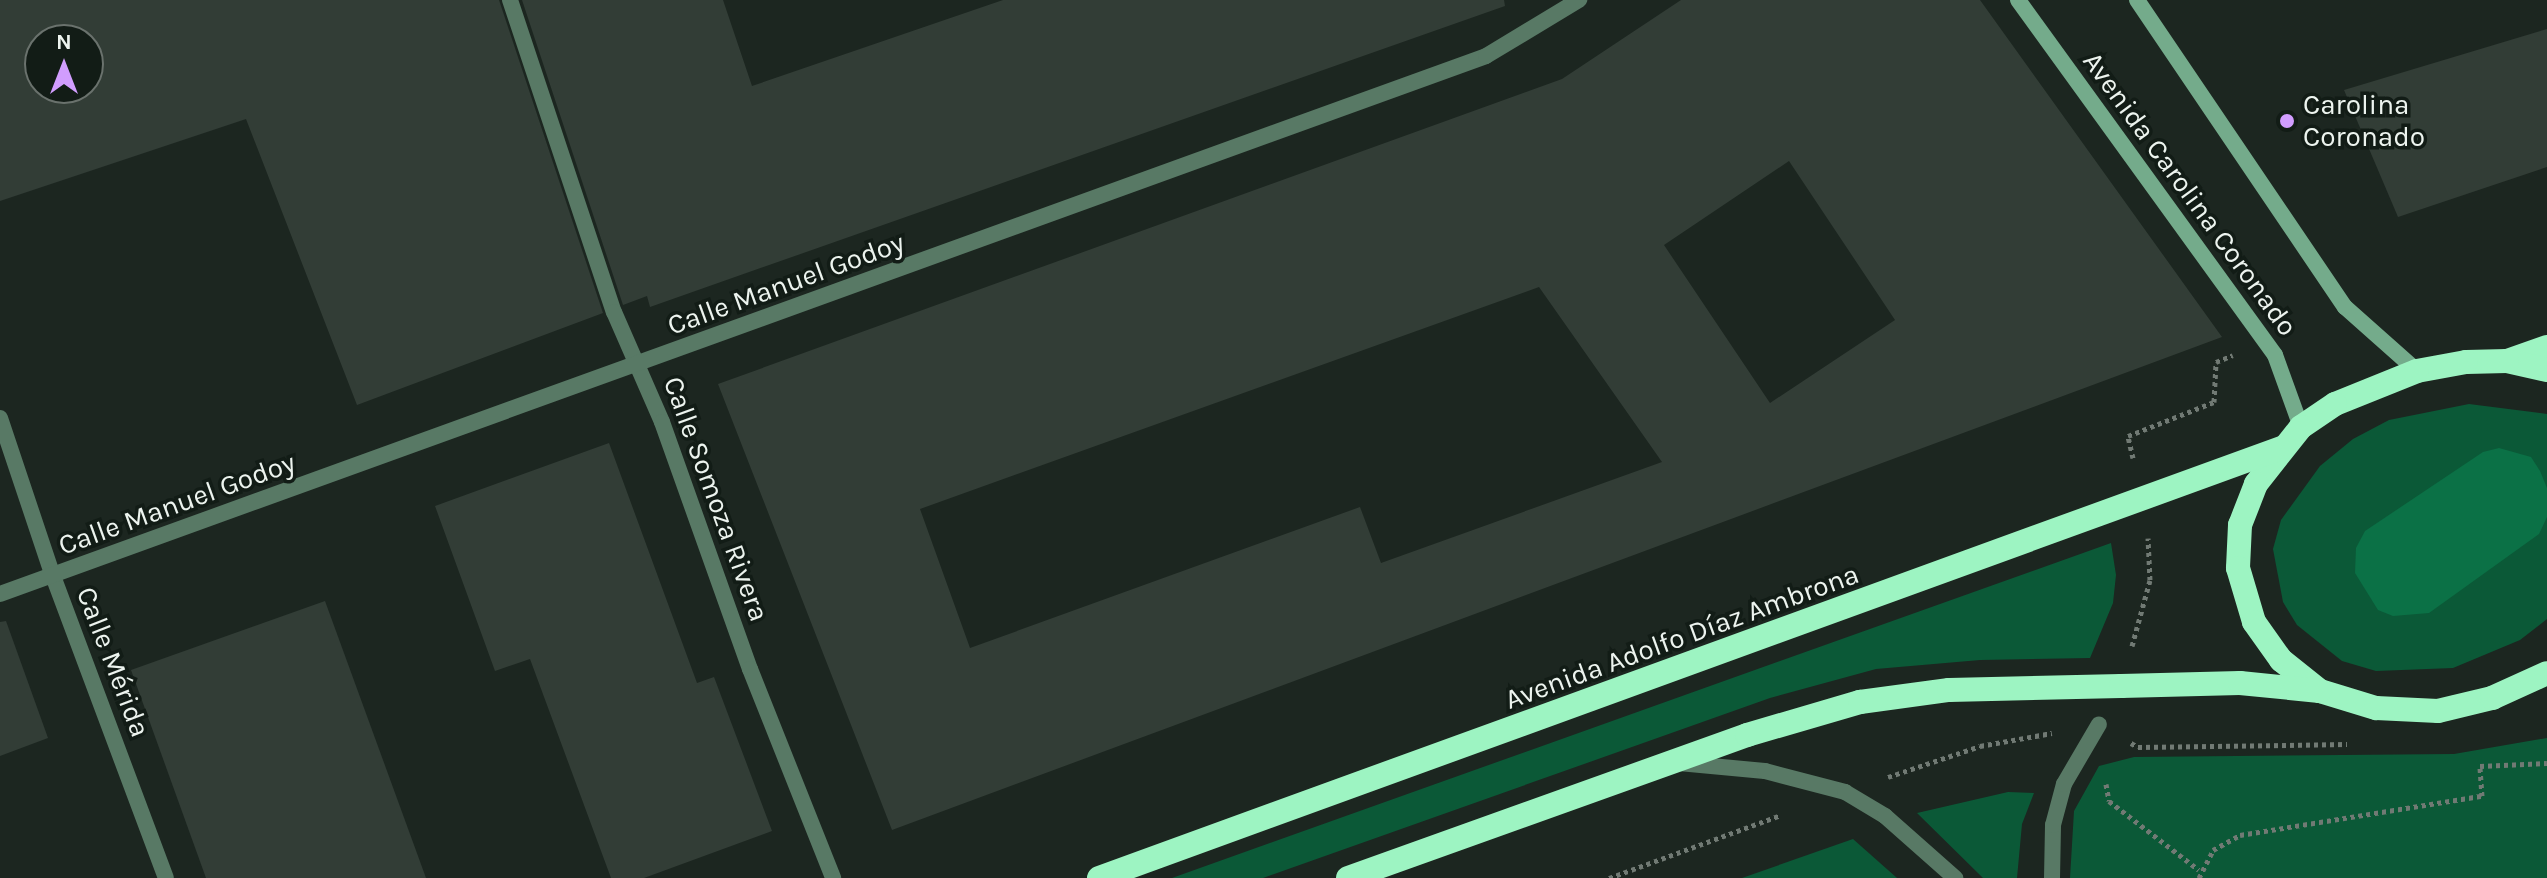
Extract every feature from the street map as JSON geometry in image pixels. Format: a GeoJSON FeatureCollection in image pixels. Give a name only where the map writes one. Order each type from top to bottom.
{"type":"FeatureCollection","features":[{"type":"Feature","properties":{"kind":"highway"},"geometry":{"type":"LineString","coordinates":[[2320,691],[2281,660],[2254,622],[2238,568],[2240,525],[2256,484],[2301,427],[2335,404],[2417,371],[2507,361],[2547,347]]}},
{"type":"Feature","properties":{"kind":"highway"},"geometry":{"type":"LineString","coordinates":[[2507,361],[2547,370]]}},
{"type":"Feature","properties":{"kind":"highway","name":"Avenida Adolfo Díaz Ambrona"},"geometry":{"type":"LineString","coordinates":[[1099,878],[2284,447]]}},
{"type":"Feature","properties":{"kind":"highway"},"geometry":{"type":"LineString","coordinates":[[1348,878],[1670,762],[1860,702],[1949,690],[2240,683],[2320,691],[2376,708],[2438,711],[2492,698],[2547,673]]}},
{"type":"Feature","properties":{"kind":"main road","name":"Avenida Carolina Coronado"},"geometry":{"type":"LineString","coordinates":[[2018,0],[2275,355],[2301,427]]}},
{"type":"Feature","properties":{"kind":"main road"},"geometry":{"type":"LineString","coordinates":[[2137,0],[2345,307],[2417,371]]}},
{"type":"Feature","properties":{"kind":"street","name":"Calle Somoza Rivera"},"geometry":{"type":"LineString","coordinates":[[510,0],[614,312],[639,366],[750,669],[833,878]]}},
{"type":"Feature","properties":{"kind":"street","name":"Calle Manuel Godoy"},"geometry":{"type":"LineString","coordinates":[[0,594],[639,366],[1486,56],[1579,0]]}},
{"type":"Feature","properties":{"kind":"street","name":"Calle Mérida"},"geometry":{"type":"LineString","coordinates":[[0,418],[53,576],[166,878]]}},
{"type":"Feature","properties":{"kind":"street"},"geometry":{"type":"LineString","coordinates":[[2052,878],[2053,825],[2064,784],[2099,724]]}},
{"type":"Feature","properties":{"kind":"street"},"geometry":{"type":"LineString","coordinates":[[1670,762],[1765,771],[1845,792],[1885,816],[1955,878]]}},
{"type":"Feature","properties":{"kind":"path"},"geometry":{"type":"LineString","coordinates":[[1609,878],[1980,746],[2099,724],[2138,747],[2357,744]]}},
{"type":"Feature","properties":{"kind":"path"},"geometry":{"type":"LineString","coordinates":[[2099,724],[2109,801],[2199,870]]}},
{"type":"Feature","properties":{"kind":"path"},"geometry":{"type":"LineString","coordinates":[[2199,878],[2199,870],[2213,850],[2240,835],[2482,796],[2480,766],[2547,763]]}},
{"type":"Feature","properties":{"kind":"shaded area"},"geometry":{"type":"Polygon","coordinates":[[[2469,404],[2547,414],[2547,619],[2520,640],[2453,668],[2376,671],[2342,661],[2297,625],[2283,602],[2273,549],[2281,520],[2320,466],[2353,439],[2389,420],[2469,404]]]}},
{"type":"Feature","properties":{"kind":"shaded area"},"geometry":{"type":"Polygon","coordinates":[[[2499,448],[2531,457],[2540,471],[2547,488],[2547,517],[2539,534],[2429,613],[2393,616],[2378,610],[2355,573],[2356,548],[2365,531],[2483,452],[2499,448]]]}},
{"type":"Feature","properties":{"kind":"shaded area"},"geometry":{"type":"Polygon","coordinates":[[[2111,543],[2116,575],[2113,603],[2090,658],[1980,660],[1876,669],[1770,698],[1263,878],[1172,878],[2111,543]]]}},
{"type":"Feature","properties":{"kind":"shaded area"},"geometry":{"type":"Polygon","coordinates":[[[2547,738],[2547,878],[2070,878],[2074,811],[2099,766],[2134,757],[2454,754],[2547,738]]]}},
{"type":"Feature","properties":{"kind":"shaded area"},"geometry":{"type":"Polygon","coordinates":[[[2008,792],[2034,793],[2022,824],[2017,878],[1983,878],[1917,813],[2008,792]]]}},
{"type":"Feature","properties":{"kind":"shaded area"},"geometry":{"type":"Polygon","coordinates":[[[1853,839],[1897,878],[1742,878],[1853,839]]]}},
{"type":"Feature","properties":{"kind":"building"},"geometry":{"type":"Polygon","coordinates":[[[0,0],[499,0],[603,313],[357,405],[246,119],[0,201],[0,0]]]}},
{"type":"Feature","properties":{"kind":"building"},"geometry":{"type":"Polygon","coordinates":[[[522,0],[723,0],[752,86],[1003,0],[1504,0],[1505,6],[650,307],[647,296],[623,305],[522,0]]]}},
{"type":"Feature","properties":{"kind":"building"},"geometry":{"type":"Polygon","coordinates":[[[1681,0],[1980,0],[2222,337],[892,830],[718,384],[1562,79],[1681,0]],[[1789,161],[1664,245],[1770,403],[1895,320],[1789,161]],[[1539,287],[920,509],[970,648],[1360,507],[1381,563],[1662,462],[1539,287]]]}},
{"type":"Feature","properties":{"kind":"building"},"geometry":{"type":"Polygon","coordinates":[[[2547,29],[2547,167],[2398,217],[2344,90],[2547,29]]]}},
{"type":"Feature","properties":{"kind":"building"},"geometry":{"type":"Polygon","coordinates":[[[609,443],[697,683],[714,677],[772,831],[644,878],[611,878],[530,659],[495,671],[435,506],[609,443]]]}},
{"type":"Feature","properties":{"kind":"building"},"geometry":{"type":"Polygon","coordinates":[[[325,601],[426,878],[206,878],[131,670],[325,601]]]}},
{"type":"Feature","properties":{"kind":"building"},"geometry":{"type":"Polygon","coordinates":[[[6,621],[48,738],[0,756],[0,622],[6,621]]]}},
{"type":"Feature","properties":{"kind":"place","name":"Carolina Coronado"},"geometry":{"type":"Point","coordinates":[2287,121]}}]}
